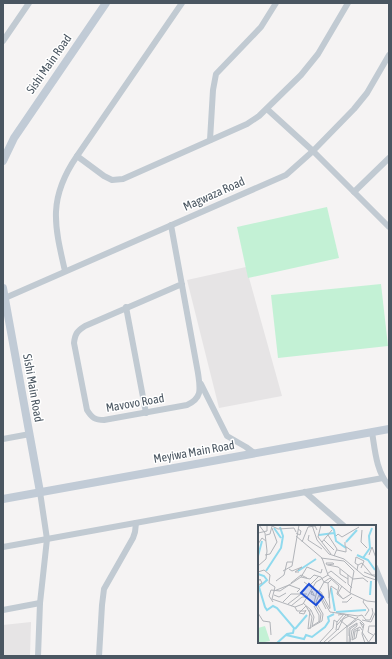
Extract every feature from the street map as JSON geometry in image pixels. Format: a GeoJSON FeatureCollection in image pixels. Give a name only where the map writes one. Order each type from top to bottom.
{"type":"FeatureCollection","features":[{"type":"Feature","properties":{"kind":"street"},"geometry":{"type":"LineString","coordinates":[[3,41],[29,3]]}},
{"type":"Feature","properties":{"kind":"street","name":"Sishi Main Road"},"geometry":{"type":"LineString","coordinates":[[3,161],[14,138],[106,3]]}},
{"type":"Feature","properties":{"kind":"street"},"geometry":{"type":"LineString","coordinates":[[65,271],[56,229],[56,203],[63,180],[77,156],[182,3]]}},
{"type":"Feature","properties":{"kind":"street"},"geometry":{"type":"LineString","coordinates":[[210,140],[213,90],[216,74],[261,26],[276,3]]}},
{"type":"Feature","properties":{"kind":"street"},"geometry":{"type":"LineString","coordinates":[[77,156],[104,176],[112,180],[123,179],[247,124],[267,109],[301,75],[318,54],[348,3]]}},
{"type":"Feature","properties":{"kind":"street","name":"Magwaza Road"},"geometry":{"type":"LineString","coordinates":[[5,298],[286,174],[313,151],[354,109],[366,93],[389,55]]}},
{"type":"Feature","properties":{"kind":"street"},"geometry":{"type":"LineString","coordinates":[[267,109],[313,151],[389,227]]}},
{"type":"Feature","properties":{"kind":"street"},"geometry":{"type":"LineString","coordinates":[[354,192],[389,158]]}},
{"type":"Feature","properties":{"kind":"street","name":"Mavovo Road"},"geometry":{"type":"LineString","coordinates":[[171,224],[200,382],[199,395],[192,403],[146,413],[96,420],[90,416],[87,410],[74,343],[74,336],[77,331],[85,326],[182,284]]}},
{"type":"Feature","properties":{"kind":"street","name":"Sishi Main Road"},"geometry":{"type":"LineString","coordinates":[[3,288],[40,492]]}},
{"type":"Feature","properties":{"kind":"street"},"geometry":{"type":"LineString","coordinates":[[126,308],[146,413]]}},
{"type":"Feature","properties":{"kind":"street"},"geometry":{"type":"LineString","coordinates":[[200,382],[227,436],[254,453]]}},
{"type":"Feature","properties":{"kind":"street","name":"Meyiwa Main Road"},"geometry":{"type":"LineString","coordinates":[[3,499],[389,429]]}},
{"type":"Feature","properties":{"kind":"street"},"geometry":{"type":"LineString","coordinates":[[372,432],[378,464],[383,478],[389,486]]}},
{"type":"Feature","properties":{"kind":"street"},"geometry":{"type":"LineString","coordinates":[[3,439],[30,434]]}},
{"type":"Feature","properties":{"kind":"street"},"geometry":{"type":"LineString","coordinates":[[3,546],[383,478]]}},
{"type":"Feature","properties":{"kind":"street"},"geometry":{"type":"LineString","coordinates":[[38,656],[40,603],[46,539],[40,492]]}},
{"type":"Feature","properties":{"kind":"street"},"geometry":{"type":"LineString","coordinates":[[305,492],[343,525]]}},
{"type":"Feature","properties":{"kind":"street"},"geometry":{"type":"LineString","coordinates":[[99,656],[104,590],[136,532],[136,523]]}},
{"type":"Feature","properties":{"kind":"street"},"geometry":{"type":"LineString","coordinates":[[376,569],[389,601]]}},
{"type":"Feature","properties":{"kind":"street"},"geometry":{"type":"LineString","coordinates":[[3,610],[40,603]]}},
{"type":"Feature","properties":{"kind":"shaded area"},"geometry":{"type":"Polygon","coordinates":[[[246,267],[282,396],[219,408],[187,280],[246,267]]]}},
{"type":"Feature","properties":{"kind":"shaded area"},"geometry":{"type":"Polygon","coordinates":[[[31,622],[30,656],[3,656],[3,625],[31,622]]]}},
{"type":"Feature","properties":{"kind":"green space"},"geometry":{"type":"Polygon","coordinates":[[[327,207],[339,258],[248,278],[237,227],[327,207]]]}},
{"type":"Feature","properties":{"kind":"green space"},"geometry":{"type":"Polygon","coordinates":[[[381,284],[388,346],[278,358],[271,295],[381,284]]]}}]}
